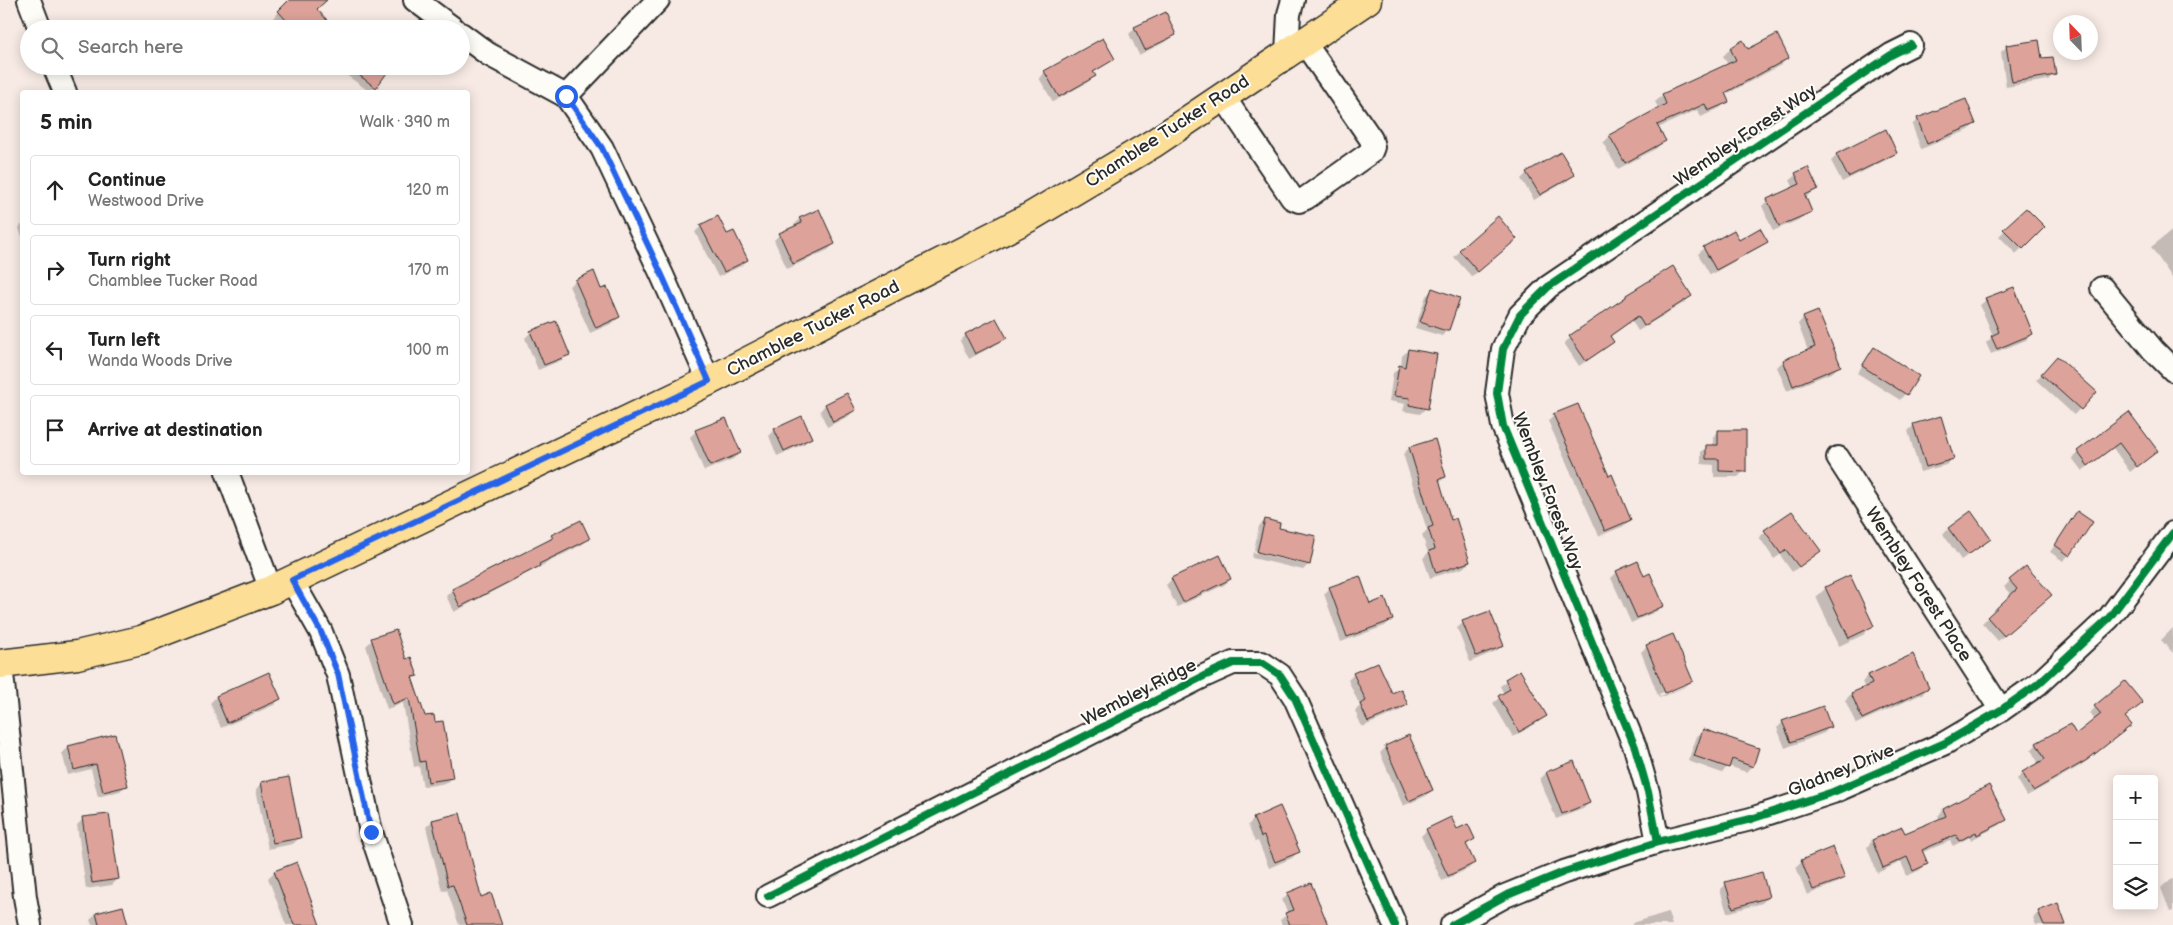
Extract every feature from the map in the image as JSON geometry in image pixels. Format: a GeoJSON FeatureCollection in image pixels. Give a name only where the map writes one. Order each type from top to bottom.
{"type":"FeatureCollection","features":[{"type":"Feature","properties":{"kind":"main road","name":"Chamblee Tucker Road"},"geometry":{"type":"LineString","coordinates":[[0,664],[77,655],[141,640],[282,586],[709,381],[1030,216],[1154,142],[1367,0]]}},
{"type":"Feature","properties":{"kind":"street"},"geometry":{"type":"LineString","coordinates":[[29,0],[37,20]]}},
{"type":"Feature","properties":{"kind":"street"},"geometry":{"type":"LineString","coordinates":[[415,0],[442,20]]}},
{"type":"Feature","properties":{"kind":"street"},"geometry":{"type":"LineString","coordinates":[[566,96],[658,0]]}},
{"type":"Feature","properties":{"kind":"street"},"geometry":{"type":"LineString","coordinates":[[1223,96],[1292,198],[1299,201],[1371,152],[1373,147],[1371,139],[1295,48],[1289,14],[1293,0]]}},
{"type":"Feature","properties":{"kind":"street"},"geometry":{"type":"LineString","coordinates":[[470,41],[488,54],[566,96],[602,148],[662,275],[709,381]]}},
{"type":"Feature","properties":{"kind":"street","name":"Wembley Forest Way"},"geometry":{"type":"LineString","coordinates":[[1658,842],[1648,792],[1635,747],[1503,426],[1497,393],[1504,349],[1520,315],[1548,286],[1891,55],[1911,45]]}},
{"type":"Feature","properties":{"kind":"street"},"geometry":{"type":"LineString","coordinates":[[57,75],[63,90]]}},
{"type":"Feature","properties":{"kind":"street"},"geometry":{"type":"LineString","coordinates":[[2102,288],[2153,350],[2173,370]]}},
{"type":"Feature","properties":{"kind":"street","name":"Wembley Forest Place"},"geometry":{"type":"LineString","coordinates":[[1838,458],[2001,710]]}},
{"type":"Feature","properties":{"kind":"street"},"geometry":{"type":"LineString","coordinates":[[228,475],[282,586],[321,632],[338,674],[371,832],[402,925]]}},
{"type":"Feature","properties":{"kind":"street","name":"Gladney Drive"},"geometry":{"type":"LineString","coordinates":[[1452,925],[1505,896],[1555,876],[1658,842],[1751,819],[1833,792],[1945,743],[2001,710],[2038,684],[2109,618],[2173,533]]}},
{"type":"Feature","properties":{"kind":"street","name":"Wembley Ridge"},"geometry":{"type":"LineString","coordinates":[[768,896],[1211,673],[1233,663],[1262,663],[1280,675],[1295,698],[1395,925]]}},
{"type":"Feature","properties":{"kind":"street"},"geometry":{"type":"LineString","coordinates":[[0,664],[25,897],[30,925]]}},
{"type":"Feature","properties":{"kind":"building"},"geometry":{"type":"Polygon","coordinates":[[[289,0],[327,0],[317,9],[327,20],[286,20],[278,11],[289,0]]]}},
{"type":"Feature","properties":{"kind":"building"},"geometry":{"type":"Polygon","coordinates":[[[1166,12],[1176,35],[1145,50],[1134,27],[1166,12]]]}},
{"type":"Feature","properties":{"kind":"building"},"geometry":{"type":"Polygon","coordinates":[[[1777,34],[1789,58],[1725,93],[1729,102],[1708,111],[1705,104],[1657,125],[1666,141],[1625,163],[1609,135],[1666,104],[1662,94],[1736,60],[1730,48],[1743,40],[1748,49],[1777,34]]]}},
{"type":"Feature","properties":{"kind":"building"},"geometry":{"type":"Polygon","coordinates":[[[1103,38],[1115,59],[1093,72],[1096,76],[1059,97],[1044,71],[1103,38]]]}},
{"type":"Feature","properties":{"kind":"building"},"geometry":{"type":"Polygon","coordinates":[[[2039,40],[2042,58],[2053,57],[2056,75],[2012,82],[2006,45],[2039,40]]]}},
{"type":"Feature","properties":{"kind":"building"},"geometry":{"type":"Polygon","coordinates":[[[359,75],[385,75],[376,88],[359,75]]]}},
{"type":"Feature","properties":{"kind":"building"},"geometry":{"type":"Polygon","coordinates":[[[1966,99],[1976,124],[1927,144],[1917,118],[1966,99]]]}},
{"type":"Feature","properties":{"kind":"building"},"geometry":{"type":"Polygon","coordinates":[[[1886,129],[1897,153],[1848,177],[1836,154],[1886,129]]]}},
{"type":"Feature","properties":{"kind":"building"},"geometry":{"type":"Polygon","coordinates":[[[1561,152],[1575,175],[1540,195],[1526,172],[1561,152]]]}},
{"type":"Feature","properties":{"kind":"building"},"geometry":{"type":"Polygon","coordinates":[[[1808,167],[1818,189],[1805,195],[1812,212],[1779,226],[1767,199],[1800,184],[1795,173],[1808,167]]]}},
{"type":"Feature","properties":{"kind":"building"},"geometry":{"type":"Polygon","coordinates":[[[2026,208],[2045,227],[2023,249],[2003,229],[2026,208]]]}},
{"type":"Feature","properties":{"kind":"building"},"geometry":{"type":"Polygon","coordinates":[[[819,209],[835,244],[793,264],[779,233],[802,223],[799,218],[819,209]]]}},
{"type":"Feature","properties":{"kind":"building"},"geometry":{"type":"Polygon","coordinates":[[[718,216],[727,234],[734,231],[748,260],[724,272],[700,225],[718,216]]]}},
{"type":"Feature","properties":{"kind":"building"},"geometry":{"type":"Polygon","coordinates":[[[1498,216],[1517,239],[1478,272],[1459,250],[1498,216]]]}},
{"type":"Feature","properties":{"kind":"building"},"geometry":{"type":"Polygon","coordinates":[[[1760,228],[1768,242],[1716,270],[1703,247],[1734,230],[1739,240],[1760,228]]]}},
{"type":"Feature","properties":{"kind":"building"},"geometry":{"type":"Polygon","coordinates":[[[1673,266],[1692,296],[1644,326],[1638,316],[1610,336],[1614,342],[1586,361],[1569,336],[1626,297],[1626,295],[1673,266]]]}},
{"type":"Feature","properties":{"kind":"building"},"geometry":{"type":"Polygon","coordinates":[[[594,271],[601,289],[607,287],[620,317],[596,328],[575,280],[594,271]]]}},
{"type":"Feature","properties":{"kind":"building"},"geometry":{"type":"Polygon","coordinates":[[[2014,287],[2033,334],[1997,349],[1991,336],[1999,332],[1985,298],[2014,287]]]}},
{"type":"Feature","properties":{"kind":"building"},"geometry":{"type":"Polygon","coordinates":[[[1432,288],[1460,298],[1449,330],[1443,330],[1420,322],[1432,288]]]}},
{"type":"Feature","properties":{"kind":"building"},"geometry":{"type":"Polygon","coordinates":[[[1818,311],[1841,366],[1793,386],[1783,360],[1815,347],[1803,317],[1818,311]]]}},
{"type":"Feature","properties":{"kind":"building"},"geometry":{"type":"Polygon","coordinates":[[[996,318],[1007,338],[975,354],[965,334],[996,318]]]}},
{"type":"Feature","properties":{"kind":"building"},"geometry":{"type":"Polygon","coordinates":[[[556,321],[570,355],[544,365],[530,331],[556,321]]]}},
{"type":"Feature","properties":{"kind":"building"},"geometry":{"type":"Polygon","coordinates":[[[1874,347],[1919,376],[1907,395],[1862,366],[1874,347]]]}},
{"type":"Feature","properties":{"kind":"building"},"geometry":{"type":"Polygon","coordinates":[[[1408,349],[1437,354],[1428,409],[1409,405],[1410,398],[1394,396],[1399,365],[1405,367],[1408,349]]]}},
{"type":"Feature","properties":{"kind":"building"},"geometry":{"type":"Polygon","coordinates":[[[2057,356],[2097,392],[2081,410],[2041,374],[2057,356]]]}},
{"type":"Feature","properties":{"kind":"building"},"geometry":{"type":"Polygon","coordinates":[[[847,393],[856,410],[833,422],[825,404],[847,393]]]}},
{"type":"Feature","properties":{"kind":"building"},"geometry":{"type":"Polygon","coordinates":[[[1578,404],[1609,476],[1612,474],[1631,520],[1605,531],[1553,414],[1578,404]]]}},
{"type":"Feature","properties":{"kind":"building"},"geometry":{"type":"Polygon","coordinates":[[[2129,412],[2158,451],[2137,467],[2119,443],[2088,466],[2077,451],[2129,412]]]}},
{"type":"Feature","properties":{"kind":"building"},"geometry":{"type":"Polygon","coordinates":[[[802,416],[812,438],[784,451],[774,429],[802,416]]]}},
{"type":"Feature","properties":{"kind":"building"},"geometry":{"type":"Polygon","coordinates":[[[1941,416],[1954,459],[1926,467],[1913,424],[1941,416]]]}},
{"type":"Feature","properties":{"kind":"building"},"geometry":{"type":"Polygon","coordinates":[[[726,418],[741,453],[710,466],[695,430],[726,418]]]}},
{"type":"Feature","properties":{"kind":"building"},"geometry":{"type":"Polygon","coordinates":[[[1718,430],[1746,430],[1746,472],[1719,471],[1719,459],[1706,459],[1706,445],[1718,445],[1718,430]]]}},
{"type":"Feature","properties":{"kind":"building"},"geometry":{"type":"Polygon","coordinates":[[[1435,439],[1446,477],[1439,479],[1451,520],[1456,518],[1470,562],[1436,573],[1429,551],[1435,549],[1428,528],[1433,526],[1409,447],[1435,439]]]}},
{"type":"Feature","properties":{"kind":"building"},"geometry":{"type":"Polygon","coordinates":[[[1792,511],[1821,551],[1799,567],[1786,550],[1781,554],[1764,530],[1792,511]]]}},
{"type":"Feature","properties":{"kind":"building"},"geometry":{"type":"Polygon","coordinates":[[[1971,511],[1991,539],[1968,555],[1948,528],[1971,511]]]}},
{"type":"Feature","properties":{"kind":"building"},"geometry":{"type":"Polygon","coordinates":[[[2077,511],[2093,522],[2070,556],[2055,545],[2077,511]]]}},
{"type":"Feature","properties":{"kind":"building"},"geometry":{"type":"Polygon","coordinates":[[[1265,519],[1280,523],[1279,528],[1316,536],[1310,565],[1257,552],[1265,519]]]}},
{"type":"Feature","properties":{"kind":"building"},"geometry":{"type":"Polygon","coordinates":[[[581,520],[590,539],[460,607],[452,589],[553,538],[551,535],[581,520]]]}},
{"type":"Feature","properties":{"kind":"building"},"geometry":{"type":"Polygon","coordinates":[[[1220,555],[1231,579],[1183,602],[1171,578],[1220,555]]]}},
{"type":"Feature","properties":{"kind":"building"},"geometry":{"type":"Polygon","coordinates":[[[1638,561],[1644,576],[1650,573],[1664,606],[1637,618],[1616,571],[1638,561]]]}},
{"type":"Feature","properties":{"kind":"building"},"geometry":{"type":"Polygon","coordinates":[[[2026,566],[2052,595],[2004,636],[1987,617],[2017,589],[2009,580],[2026,566]]]}},
{"type":"Feature","properties":{"kind":"building"},"geometry":{"type":"Polygon","coordinates":[[[1850,575],[1874,626],[1849,638],[1825,587],[1850,575]]]}},
{"type":"Feature","properties":{"kind":"building"},"geometry":{"type":"Polygon","coordinates":[[[1360,576],[1370,604],[1385,598],[1393,620],[1347,637],[1329,587],[1360,576]]]}},
{"type":"Feature","properties":{"kind":"building"},"geometry":{"type":"Polygon","coordinates":[[[1490,611],[1504,646],[1476,656],[1462,621],[1490,611]]]}},
{"type":"Feature","properties":{"kind":"building"},"geometry":{"type":"Polygon","coordinates":[[[396,630],[406,659],[411,657],[418,676],[412,677],[425,716],[434,715],[435,722],[443,721],[453,778],[428,782],[425,761],[420,762],[409,698],[393,704],[371,638],[396,630]]]}},
{"type":"Feature","properties":{"kind":"building"},"geometry":{"type":"Polygon","coordinates":[[[1673,634],[1693,681],[1665,693],[1646,645],[1673,634]]]}},
{"type":"Feature","properties":{"kind":"building"},"geometry":{"type":"Polygon","coordinates":[[[1913,654],[1929,688],[1862,719],[1851,693],[1872,684],[1868,675],[1913,654]]]}},
{"type":"Feature","properties":{"kind":"building"},"geometry":{"type":"Polygon","coordinates":[[[1378,662],[1392,693],[1401,689],[1408,705],[1368,722],[1360,704],[1366,701],[1353,673],[1378,662]]]}},
{"type":"Feature","properties":{"kind":"building"},"geometry":{"type":"Polygon","coordinates":[[[1520,670],[1547,716],[1519,732],[1498,696],[1510,689],[1505,679],[1520,670]]]}},
{"type":"Feature","properties":{"kind":"building"},"geometry":{"type":"Polygon","coordinates":[[[269,672],[281,699],[227,723],[216,696],[269,672]]]}},
{"type":"Feature","properties":{"kind":"building"},"geometry":{"type":"Polygon","coordinates":[[[2125,681],[2143,703],[2125,717],[2132,725],[2087,760],[2033,791],[2022,772],[2045,759],[2036,743],[2070,724],[2076,734],[2101,714],[2094,706],[2125,681]]]}},
{"type":"Feature","properties":{"kind":"building"},"geometry":{"type":"Polygon","coordinates":[[[1823,706],[1831,727],[1791,742],[1782,721],[1823,706]]]}},
{"type":"Feature","properties":{"kind":"building"},"geometry":{"type":"Polygon","coordinates":[[[1703,729],[1759,748],[1753,767],[1732,759],[1729,768],[1694,756],[1703,729]]]}},
{"type":"Feature","properties":{"kind":"building"},"geometry":{"type":"Polygon","coordinates":[[[115,734],[128,786],[103,792],[96,764],[74,770],[68,746],[115,734]]]}},
{"type":"Feature","properties":{"kind":"building"},"geometry":{"type":"Polygon","coordinates":[[[1409,735],[1433,790],[1409,801],[1385,746],[1409,735]]]}},
{"type":"Feature","properties":{"kind":"building"},"geometry":{"type":"Polygon","coordinates":[[[1574,761],[1590,803],[1562,814],[1546,772],[1574,761]]]}},
{"type":"Feature","properties":{"kind":"building"},"geometry":{"type":"Polygon","coordinates":[[[289,777],[301,838],[273,843],[261,782],[289,777]]]}},
{"type":"Feature","properties":{"kind":"building"},"geometry":{"type":"Polygon","coordinates":[[[1989,785],[2007,820],[1977,835],[1976,832],[1959,841],[1956,835],[1922,850],[1928,864],[1913,871],[1907,857],[1883,868],[1872,840],[1902,827],[1905,833],[1946,816],[1943,809],[1989,785]]]}},
{"type":"Feature","properties":{"kind":"building"},"geometry":{"type":"Polygon","coordinates":[[[1280,806],[1300,852],[1275,862],[1264,836],[1261,837],[1253,818],[1280,806]]]}},
{"type":"Feature","properties":{"kind":"building"},"geometry":{"type":"Polygon","coordinates":[[[460,813],[481,897],[491,893],[502,925],[467,925],[453,885],[448,886],[432,820],[460,813]]]}},
{"type":"Feature","properties":{"kind":"building"},"geometry":{"type":"Polygon","coordinates":[[[109,814],[119,879],[92,883],[82,817],[109,814]]]}},
{"type":"Feature","properties":{"kind":"building"},"geometry":{"type":"Polygon","coordinates":[[[1451,817],[1457,829],[1468,824],[1475,839],[1466,844],[1475,863],[1448,876],[1426,829],[1451,817]]]}},
{"type":"Feature","properties":{"kind":"building"},"geometry":{"type":"Polygon","coordinates":[[[1833,847],[1845,878],[1813,890],[1801,860],[1833,847]]]}},
{"type":"Feature","properties":{"kind":"building"},"geometry":{"type":"Polygon","coordinates":[[[297,862],[320,925],[294,925],[274,871],[297,862]]]}},
{"type":"Feature","properties":{"kind":"building"},"geometry":{"type":"Polygon","coordinates":[[[1762,872],[1769,897],[1733,908],[1725,882],[1762,872]]]}},
{"type":"Feature","properties":{"kind":"building"},"geometry":{"type":"Polygon","coordinates":[[[1311,883],[1328,925],[1290,925],[1285,913],[1294,910],[1287,893],[1311,883]]]}},
{"type":"Feature","properties":{"kind":"building"},"geometry":{"type":"Polygon","coordinates":[[[2058,903],[2066,925],[2044,925],[2038,911],[2058,903]]]}},
{"type":"Feature","properties":{"kind":"building"},"geometry":{"type":"Polygon","coordinates":[[[123,906],[128,925],[99,925],[96,913],[123,906]]]}},
{"type":"Feature","properties":{"kind":"cycle path"},"geometry":{"type":"LineString","coordinates":[[1658,842],[1648,792],[1635,747],[1503,426],[1497,393],[1503,349],[1520,315],[1548,287],[1891,55],[1911,45]]}},
{"type":"Feature","properties":{"kind":"cycle path"},"geometry":{"type":"LineString","coordinates":[[1452,925],[1505,896],[1564,872],[1658,842],[1751,819],[1833,792],[1945,743],[2001,710],[2038,684],[2109,618],[2173,533]]}},
{"type":"Feature","properties":{"kind":"cycle path"},"geometry":{"type":"LineString","coordinates":[[768,896],[1204,676],[1233,663],[1262,663],[1280,675],[1295,698],[1395,925]]}},
{"type":"Feature","properties":{"kind":"route"},"geometry":{"type":"LineString","coordinates":[[371,832],[338,674],[321,632],[292,580],[709,381],[662,275],[602,148],[566,96]]}}]}
